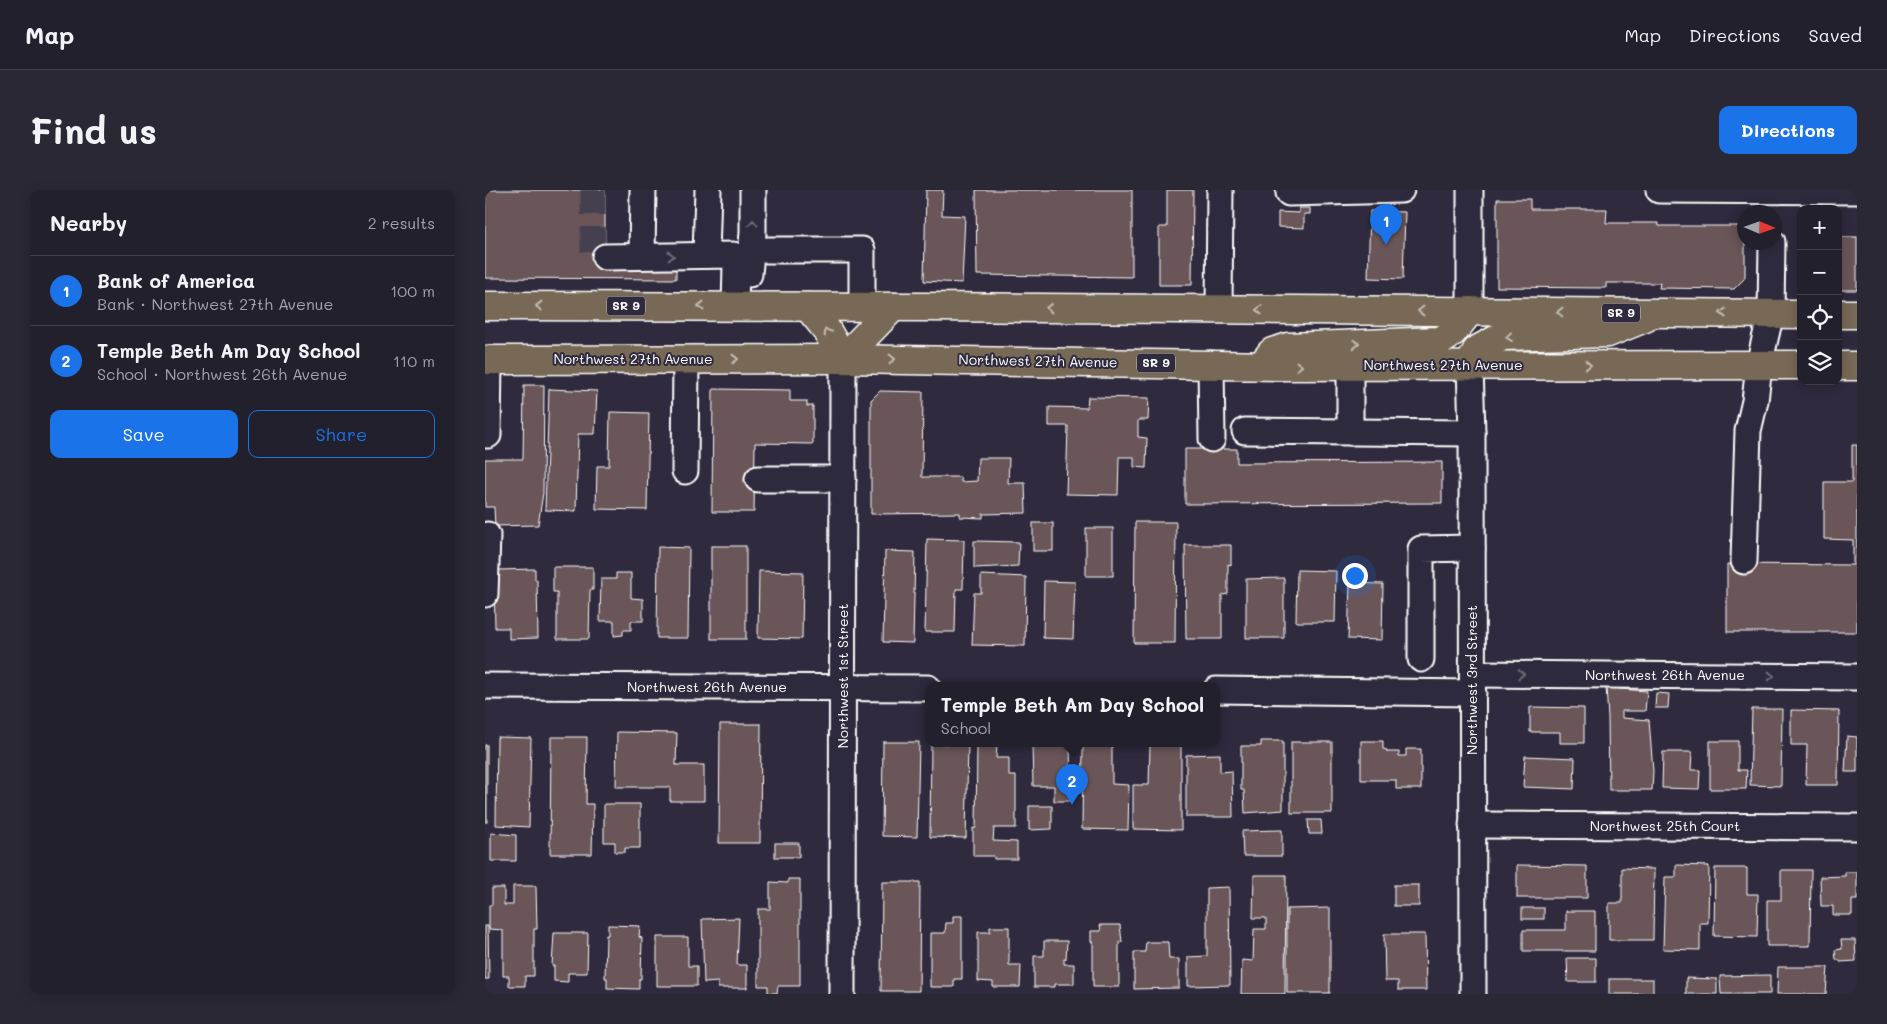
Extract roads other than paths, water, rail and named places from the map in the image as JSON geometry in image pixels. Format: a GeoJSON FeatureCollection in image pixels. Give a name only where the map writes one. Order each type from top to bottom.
{"type":"FeatureCollection","features":[{"type":"Feature","properties":{"kind":"highway","name":"SR 9"},"geometry":{"type":"LineString","coordinates":[[485,306],[1797,314]]}},
{"type":"Feature","properties":{"kind":"highway"},"geometry":{"type":"LineString","coordinates":[[808,307],[826,329],[843,359],[893,307]]}},
{"type":"Feature","properties":{"kind":"highway"},"geometry":{"type":"LineString","coordinates":[[1262,365],[1272,352],[1287,347],[1439,341],[1450,335],[1470,311]]}},
{"type":"Feature","properties":{"kind":"highway"},"geometry":{"type":"LineString","coordinates":[[1469,365],[1477,350],[1503,336],[1608,333],[1659,313]]}},
{"type":"Feature","properties":{"kind":"highway"},"geometry":{"type":"LineString","coordinates":[[1842,314],[1857,314]]}},
{"type":"Feature","properties":{"kind":"highway","name":"Northwest 27th Avenue"},"geometry":{"type":"LineString","coordinates":[[487,360],[843,359],[1350,366],[1797,365]]}},
{"type":"Feature","properties":{"kind":"highway"},"geometry":{"type":"LineString","coordinates":[[1842,366],[1857,366]]}},
{"type":"Feature","properties":{"kind":"street"},"geometry":{"type":"LineString","coordinates":[[643,190],[643,256]]}},
{"type":"Feature","properties":{"kind":"street"},"geometry":{"type":"LineString","coordinates":[[706,255],[707,190]]}},
{"type":"Feature","properties":{"kind":"street"},"geometry":{"type":"LineString","coordinates":[[742,307],[753,233],[753,190]]}},
{"type":"Feature","properties":{"kind":"street"},"geometry":{"type":"LineString","coordinates":[[1219,309],[1221,190]]}},
{"type":"Feature","properties":{"kind":"street"},"geometry":{"type":"LineString","coordinates":[[1289,193],[1401,190]]}},
{"type":"Feature","properties":{"kind":"street"},"geometry":{"type":"LineString","coordinates":[[1470,190],[1470,311]]}},
{"type":"Feature","properties":{"kind":"street"},"geometry":{"type":"LineString","coordinates":[[1659,190],[1773,198],[1857,191]]}},
{"type":"Feature","properties":{"kind":"street"},"geometry":{"type":"LineString","coordinates":[[767,250],[862,250],[862,299]]}},
{"type":"Feature","properties":{"kind":"street"},"geometry":{"type":"LineString","coordinates":[[1744,561],[1748,431],[1755,401],[1759,365],[1771,313],[1772,250]]}},
{"type":"Feature","properties":{"kind":"street"},"geometry":{"type":"LineString","coordinates":[[605,258],[729,254],[735,258],[742,307]]}},
{"type":"Feature","properties":{"kind":"street"},"geometry":{"type":"LineString","coordinates":[[685,470],[686,359]]}},
{"type":"Feature","properties":{"kind":"street","name":"Northwest 1st Street"},"geometry":{"type":"LineString","coordinates":[[842,994],[843,359]]}},
{"type":"Feature","properties":{"kind":"street"},"geometry":{"type":"LineString","coordinates":[[485,435],[488,435],[487,360]]}},
{"type":"Feature","properties":{"kind":"street"},"geometry":{"type":"LineString","coordinates":[[1211,364],[1212,439]]}},
{"type":"Feature","properties":{"kind":"street","name":"Northwest 3rd Street"},"geometry":{"type":"LineString","coordinates":[[1469,365],[1472,433],[1473,994]]}},
{"type":"Feature","properties":{"kind":"street"},"geometry":{"type":"LineString","coordinates":[[1350,366],[1350,432]]}},
{"type":"Feature","properties":{"kind":"street"},"geometry":{"type":"LineString","coordinates":[[1245,431],[1472,433]]}},
{"type":"Feature","properties":{"kind":"street"},"geometry":{"type":"LineString","coordinates":[[757,479],[843,479]]}},
{"type":"Feature","properties":{"kind":"street"},"geometry":{"type":"LineString","coordinates":[[485,594],[487,535]]}},
{"type":"Feature","properties":{"kind":"street"},"geometry":{"type":"LineString","coordinates":[[1421,659],[1421,549],[1472,548]]}},
{"type":"Feature","properties":{"kind":"street","name":"Northwest 26th Avenue"},"geometry":{"type":"LineString","coordinates":[[1220,690],[1473,683],[1857,677]]}},
{"type":"Feature","properties":{"kind":"street","name":"Northwest 26th Avenue"},"geometry":{"type":"LineString","coordinates":[[485,686],[925,688]]}},
{"type":"Feature","properties":{"kind":"street","name":"Northwest 25th Court"},"geometry":{"type":"LineString","coordinates":[[1472,825],[1857,827]]}},
{"type":"Feature","properties":{"kind":"tunnel"},"geometry":{"type":"LineString","coordinates":[[593,190],[593,257],[605,257]]}},
{"type":"Feature","properties":{"kind":"place","name":"Bank of America"},"geometry":{"type":"Point","coordinates":[1386,245]}},
{"type":"Feature","properties":{"kind":"place","name":"Temple Beth Am Day School"},"geometry":{"type":"Point","coordinates":[1072,805]}}]}
